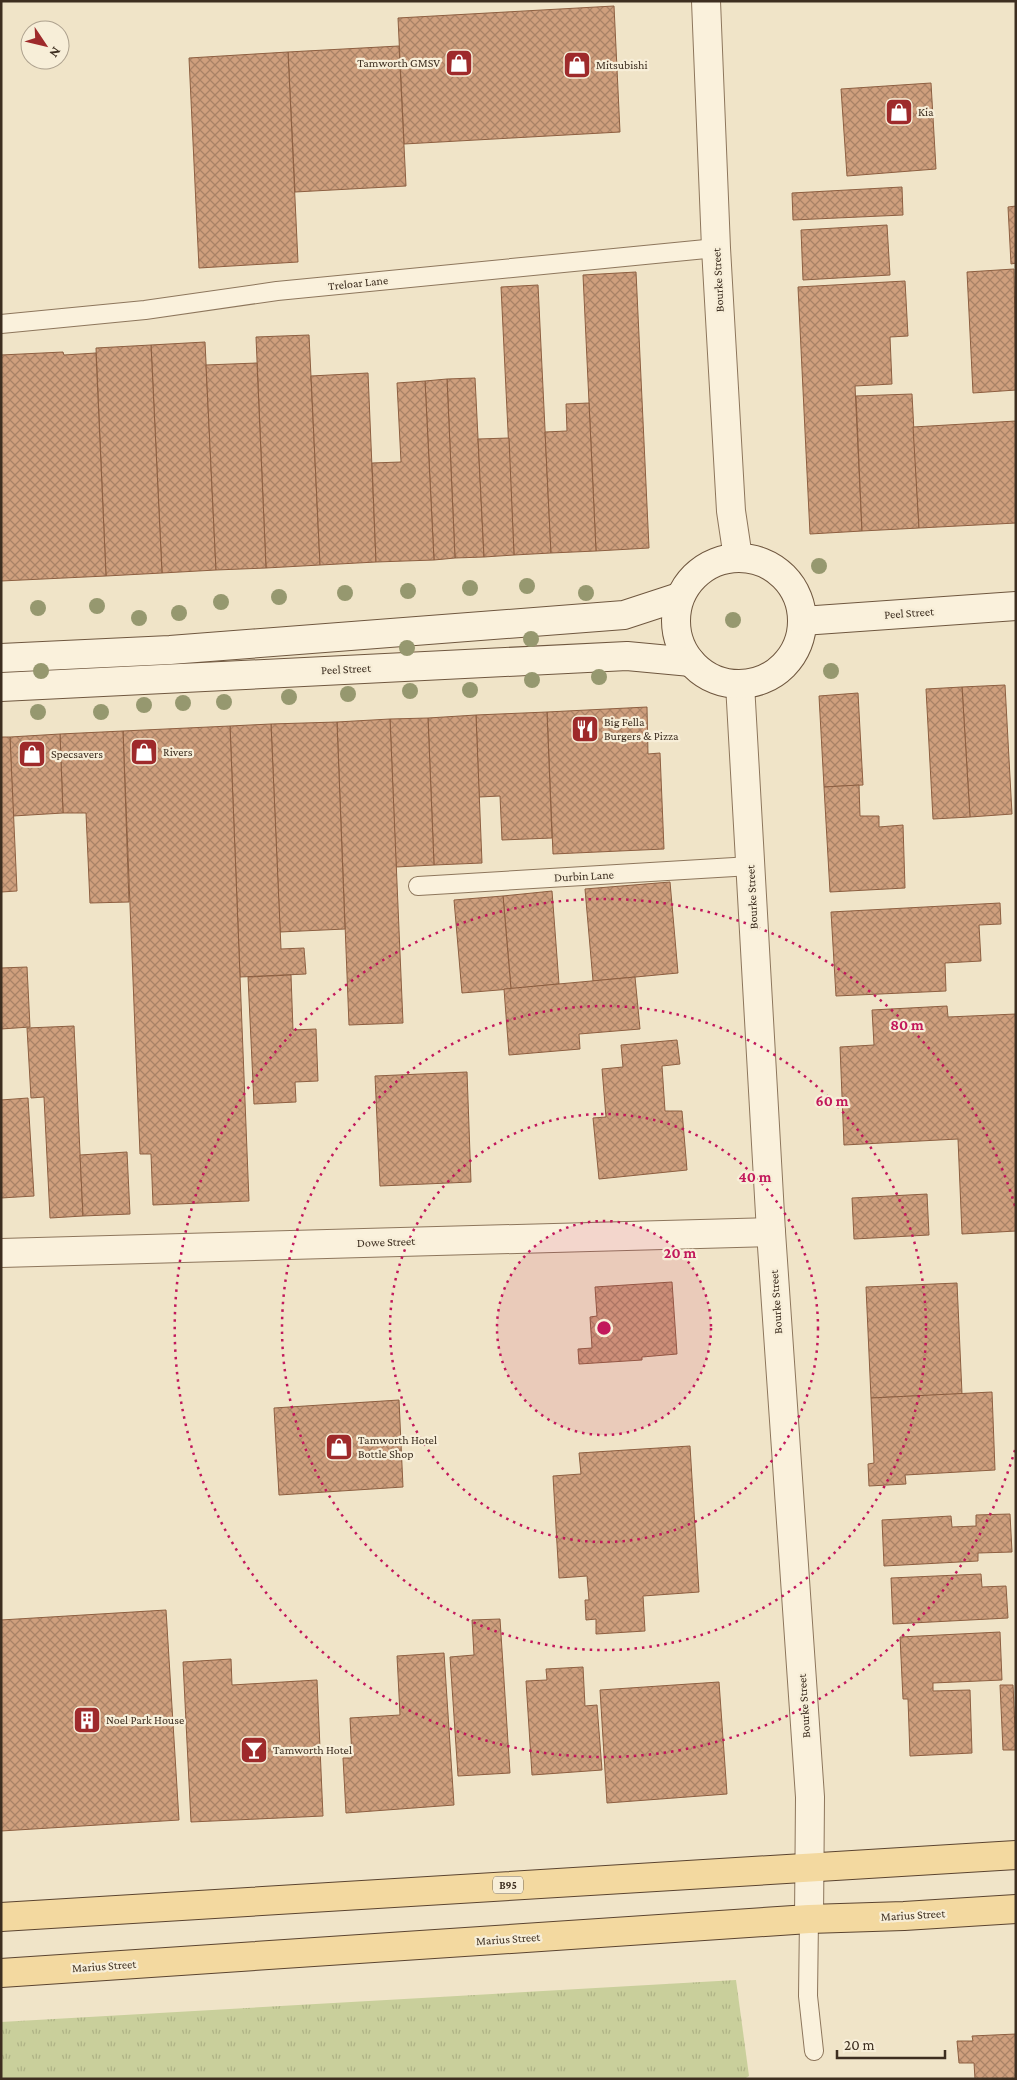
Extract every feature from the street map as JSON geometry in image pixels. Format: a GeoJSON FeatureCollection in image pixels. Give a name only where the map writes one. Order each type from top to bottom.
{"type":"FeatureCollection","features":[{"type":"Feature","properties":{"kind":"main road","name":"B95"},"geometry":{"type":"LineString","coordinates":[[1,1917],[809,1866],[1016,1855]]}},
{"type":"Feature","properties":{"kind":"main road","name":"Marius Street"},"geometry":{"type":"LineString","coordinates":[[1,1973],[809,1919],[904,1916],[1016,1909]]}},
{"type":"Feature","properties":{"kind":"street","name":"Bourke Street"},"geometry":{"type":"LineString","coordinates":[[706,1],[716,248],[731,511],[738,558]]}},
{"type":"Feature","properties":{"kind":"street"},"geometry":{"type":"LineString","coordinates":[[1,658],[170,650],[624,615],[679,597],[700,573],[718,562],[738,558],[758,561],[776,570],[790,584],[799,601],[802,621],[799,640],[790,658],[776,672],[758,681],[740,684],[720,682],[704,674],[691,662],[682,646],[676,625],[679,597]]}},
{"type":"Feature","properties":{"kind":"street","name":"Peel Street"},"geometry":{"type":"LineString","coordinates":[[802,621],[1016,606]]}},
{"type":"Feature","properties":{"kind":"street","name":"Peel Street"},"geometry":{"type":"LineString","coordinates":[[1,687],[627,656],[691,662]]}},
{"type":"Feature","properties":{"kind":"street","name":"Bourke Street"},"geometry":{"type":"LineString","coordinates":[[740,684],[771,1232],[810,1798],[809,1919]]}},
{"type":"Feature","properties":{"kind":"street","name":"Dowe Street"},"geometry":{"type":"LineString","coordinates":[[1,1254],[771,1232]]}},
{"type":"Feature","properties":{"kind":"lane","name":"Treloar Lane"},"geometry":{"type":"LineString","coordinates":[[1,324],[145,310],[277,291],[716,248]]}},
{"type":"Feature","properties":{"kind":"lane","name":"Durbin Lane"},"geometry":{"type":"LineString","coordinates":[[418,886],[750,866]]}},
{"type":"Feature","properties":{"kind":"lane"},"geometry":{"type":"LineString","coordinates":[[809,1919],[808,1996],[814,2052]]}},
{"type":"Feature","properties":{"kind":"green space"},"geometry":{"type":"Polygon","coordinates":[[[736,1980],[749,2076],[744,2079],[1,2079],[1,2022],[736,1980]]]}},
{"type":"Feature","properties":{"kind":"building"},"geometry":{"type":"Polygon","coordinates":[[[614,6],[620,132],[404,144],[398,18],[614,6]]]}},
{"type":"Feature","properties":{"kind":"building"},"geometry":{"type":"Polygon","coordinates":[[[399,46],[406,186],[295,192],[288,52],[399,46]]]}},
{"type":"Feature","properties":{"kind":"building"},"geometry":{"type":"Polygon","coordinates":[[[288,52],[298,262],[199,268],[189,58],[288,52]]]}},
{"type":"Feature","properties":{"kind":"building"},"geometry":{"type":"Polygon","coordinates":[[[931,83],[936,169],[847,176],[841,89],[931,83]]]}},
{"type":"Feature","properties":{"kind":"building"},"geometry":{"type":"Polygon","coordinates":[[[902,187],[903,215],[793,220],[792,193],[902,187]]]}},
{"type":"Feature","properties":{"kind":"building"},"geometry":{"type":"Polygon","coordinates":[[[1016,206],[1016,263],[1011,264],[1008,207],[1016,206]]]}},
{"type":"Feature","properties":{"kind":"building"},"geometry":{"type":"Polygon","coordinates":[[[887,225],[890,275],[803,280],[801,230],[887,225]]]}},
{"type":"Feature","properties":{"kind":"building"},"geometry":{"type":"Polygon","coordinates":[[[1014,269],[1016,390],[973,393],[967,272],[1014,269]]]}},
{"type":"Feature","properties":{"kind":"building"},"geometry":{"type":"Polygon","coordinates":[[[636,272],[649,548],[596,551],[583,275],[636,272]]]}},
{"type":"Feature","properties":{"kind":"building"},"geometry":{"type":"Polygon","coordinates":[[[905,281],[908,336],[890,337],[892,384],[855,386],[862,531],[810,534],[798,287],[905,281]]]}},
{"type":"Feature","properties":{"kind":"building"},"geometry":{"type":"Polygon","coordinates":[[[538,285],[551,553],[514,555],[501,287],[538,285]]]}},
{"type":"Feature","properties":{"kind":"building"},"geometry":{"type":"Polygon","coordinates":[[[309,335],[320,565],[266,568],[256,337],[309,335]]]}},
{"type":"Feature","properties":{"kind":"building"},"geometry":{"type":"Polygon","coordinates":[[[205,342],[216,570],[162,573],[151,345],[205,342]]]}},
{"type":"Feature","properties":{"kind":"building"},"geometry":{"type":"Polygon","coordinates":[[[151,345],[162,573],[106,576],[96,348],[151,345]]]}},
{"type":"Feature","properties":{"kind":"building"},"geometry":{"type":"Polygon","coordinates":[[[63,352],[64,355],[96,353],[106,576],[1,581],[1,355],[63,352]]]}},
{"type":"Feature","properties":{"kind":"building"},"geometry":{"type":"Polygon","coordinates":[[[257,363],[266,568],[216,570],[206,365],[257,363]]]}},
{"type":"Feature","properties":{"kind":"building"},"geometry":{"type":"Polygon","coordinates":[[[368,373],[376,562],[320,565],[311,376],[368,373]]]}},
{"type":"Feature","properties":{"kind":"building"},"geometry":{"type":"Polygon","coordinates":[[[475,378],[484,557],[455,558],[447,379],[475,378]]]}},
{"type":"Feature","properties":{"kind":"building"},"geometry":{"type":"Polygon","coordinates":[[[447,379],[455,558],[434,560],[425,381],[447,379]]]}},
{"type":"Feature","properties":{"kind":"building"},"geometry":{"type":"Polygon","coordinates":[[[425,381],[434,560],[376,562],[372,463],[401,462],[397,383],[425,381]]]}},
{"type":"Feature","properties":{"kind":"building"},"geometry":{"type":"Polygon","coordinates":[[[912,394],[919,528],[862,531],[856,396],[912,394]]]}},
{"type":"Feature","properties":{"kind":"building"},"geometry":{"type":"Polygon","coordinates":[[[589,403],[596,551],[551,553],[545,432],[567,431],[566,404],[589,403]]]}},
{"type":"Feature","properties":{"kind":"building"},"geometry":{"type":"Polygon","coordinates":[[[1016,421],[1016,523],[919,528],[913,427],[1016,421]]]}},
{"type":"Feature","properties":{"kind":"building"},"geometry":{"type":"Polygon","coordinates":[[[509,438],[514,555],[484,557],[478,439],[509,438]]]}},
{"type":"Feature","properties":{"kind":"building"},"geometry":{"type":"Polygon","coordinates":[[[1005,685],[1012,814],[970,817],[962,687],[1005,685]]]}},
{"type":"Feature","properties":{"kind":"building"},"geometry":{"type":"Polygon","coordinates":[[[962,687],[970,817],[933,819],[926,689],[962,687]]]}},
{"type":"Feature","properties":{"kind":"building"},"geometry":{"type":"Polygon","coordinates":[[[858,693],[863,785],[824,787],[819,696],[858,693]]]}},
{"type":"Feature","properties":{"kind":"building"},"geometry":{"type":"Polygon","coordinates":[[[647,707],[648,754],[660,753],[664,849],[553,854],[547,712],[647,707]]]}},
{"type":"Feature","properties":{"kind":"building"},"geometry":{"type":"Polygon","coordinates":[[[547,712],[552,838],[502,840],[500,796],[479,797],[476,715],[547,712]]]}},
{"type":"Feature","properties":{"kind":"building"},"geometry":{"type":"Polygon","coordinates":[[[476,715],[482,863],[434,865],[428,718],[476,715]]]}},
{"type":"Feature","properties":{"kind":"building"},"geometry":{"type":"Polygon","coordinates":[[[428,718],[434,865],[396,867],[390,719],[428,718]]]}},
{"type":"Feature","properties":{"kind":"building"},"geometry":{"type":"Polygon","coordinates":[[[390,719],[403,1023],[349,1025],[337,722],[390,719]]]}},
{"type":"Feature","properties":{"kind":"building"},"geometry":{"type":"Polygon","coordinates":[[[337,722],[345,929],[280,932],[271,724],[337,722]]]}},
{"type":"Feature","properties":{"kind":"building"},"geometry":{"type":"Polygon","coordinates":[[[271,724],[281,949],[304,948],[306,974],[240,977],[230,726],[271,724]]]}},
{"type":"Feature","properties":{"kind":"building"},"geometry":{"type":"Polygon","coordinates":[[[230,726],[249,1201],[153,1205],[151,1154],[140,1154],[123,731],[230,726]]]}},
{"type":"Feature","properties":{"kind":"building"},"geometry":{"type":"Polygon","coordinates":[[[123,731],[129,902],[90,903],[86,813],[63,813],[60,734],[123,731]]]}},
{"type":"Feature","properties":{"kind":"building"},"geometry":{"type":"Polygon","coordinates":[[[60,734],[63,813],[13,816],[10,737],[60,734]]]}},
{"type":"Feature","properties":{"kind":"building"},"geometry":{"type":"Polygon","coordinates":[[[1,737],[10,737],[17,891],[1,892],[1,737]]]}},
{"type":"Feature","properties":{"kind":"building"},"geometry":{"type":"Polygon","coordinates":[[[859,785],[860,816],[879,816],[879,827],[903,825],[905,888],[830,892],[824,787],[859,785]]]}},
{"type":"Feature","properties":{"kind":"building"},"geometry":{"type":"Polygon","coordinates":[[[670,882],[678,973],[593,981],[585,889],[670,882]]]}},
{"type":"Feature","properties":{"kind":"building"},"geometry":{"type":"Polygon","coordinates":[[[552,891],[559,984],[511,989],[503,896],[552,891]]]}},
{"type":"Feature","properties":{"kind":"building"},"geometry":{"type":"Polygon","coordinates":[[[503,896],[511,989],[462,993],[454,900],[503,896]]]}},
{"type":"Feature","properties":{"kind":"building"},"geometry":{"type":"Polygon","coordinates":[[[1000,903],[1001,924],[979,925],[981,961],[945,963],[946,991],[836,996],[831,912],[1000,903]]]}},
{"type":"Feature","properties":{"kind":"building"},"geometry":{"type":"Polygon","coordinates":[[[27,967],[30,1027],[1,1029],[1,968],[27,967]]]}},
{"type":"Feature","properties":{"kind":"building"},"geometry":{"type":"Polygon","coordinates":[[[291,975],[293,1030],[316,1029],[318,1081],[295,1082],[296,1102],[254,1104],[248,977],[291,975]]]}},
{"type":"Feature","properties":{"kind":"building"},"geometry":{"type":"Polygon","coordinates":[[[635,977],[640,1029],[579,1034],[580,1049],[509,1055],[504,989],[635,977]]]}},
{"type":"Feature","properties":{"kind":"building"},"geometry":{"type":"Polygon","coordinates":[[[947,1006],[948,1017],[1016,1014],[1016,1231],[962,1234],[958,1139],[844,1145],[840,1047],[874,1045],[872,1010],[947,1006]]]}},
{"type":"Feature","properties":{"kind":"building"},"geometry":{"type":"Polygon","coordinates":[[[74,1026],[83,1216],[50,1218],[44,1097],[31,1098],[27,1028],[74,1026]]]}},
{"type":"Feature","properties":{"kind":"building"},"geometry":{"type":"Polygon","coordinates":[[[677,1040],[680,1064],[662,1066],[665,1111],[682,1111],[687,1170],[599,1179],[593,1118],[606,1117],[602,1069],[623,1067],[621,1045],[677,1040]]]}},
{"type":"Feature","properties":{"kind":"building"},"geometry":{"type":"Polygon","coordinates":[[[467,1072],[471,1182],[380,1186],[375,1076],[467,1072]]]}},
{"type":"Feature","properties":{"kind":"building"},"geometry":{"type":"Polygon","coordinates":[[[28,1098],[34,1196],[1,1198],[1,1100],[28,1098]]]}},
{"type":"Feature","properties":{"kind":"building"},"geometry":{"type":"Polygon","coordinates":[[[127,1152],[130,1214],[83,1216],[80,1155],[127,1152]]]}},
{"type":"Feature","properties":{"kind":"building"},"geometry":{"type":"Polygon","coordinates":[[[927,1194],[929,1235],[854,1239],[852,1198],[927,1194]]]}},
{"type":"Feature","properties":{"kind":"building"},"geometry":{"type":"Polygon","coordinates":[[[672,1282],[677,1354],[642,1357],[642,1360],[579,1364],[578,1349],[592,1348],[590,1317],[597,1316],[595,1287],[672,1282]]]}},
{"type":"Feature","properties":{"kind":"building"},"geometry":{"type":"Polygon","coordinates":[[[957,1283],[962,1394],[871,1398],[866,1287],[957,1283]]]}},
{"type":"Feature","properties":{"kind":"building"},"geometry":{"type":"Polygon","coordinates":[[[992,1392],[995,1470],[905,1475],[906,1484],[869,1486],[868,1464],[874,1463],[871,1398],[992,1392]]]}},
{"type":"Feature","properties":{"kind":"building","name":"Tamworth Hotel Bottle Shop"},"geometry":{"type":"Polygon","coordinates":[[[399,1400],[403,1487],[279,1495],[274,1408],[399,1400]]]}},
{"type":"Feature","properties":{"kind":"building"},"geometry":{"type":"Polygon","coordinates":[[[690,1446],[699,1592],[643,1596],[645,1631],[596,1634],[596,1619],[586,1620],[585,1600],[589,1600],[587,1576],[559,1578],[553,1476],[581,1474],[579,1453],[690,1446]]]}},
{"type":"Feature","properties":{"kind":"building"},"geometry":{"type":"Polygon","coordinates":[[[1010,1514],[1012,1552],[978,1553],[978,1561],[884,1566],[882,1520],[951,1516],[952,1527],[976,1526],[976,1515],[1010,1514]]]}},
{"type":"Feature","properties":{"kind":"building"},"geometry":{"type":"Polygon","coordinates":[[[981,1574],[982,1587],[1006,1586],[1008,1618],[893,1624],[891,1578],[981,1574]]]}},
{"type":"Feature","properties":{"kind":"building","name":"Noel Park House"},"geometry":{"type":"Polygon","coordinates":[[[166,1610],[179,1820],[1,1831],[1,1620],[166,1610]]]}},
{"type":"Feature","properties":{"kind":"building"},"geometry":{"type":"Polygon","coordinates":[[[500,1619],[510,1773],[458,1776],[450,1657],[474,1655],[472,1620],[500,1619]]]}},
{"type":"Feature","properties":{"kind":"building"},"geometry":{"type":"Polygon","coordinates":[[[1000,1632],[1002,1680],[933,1683],[933,1691],[970,1690],[972,1753],[910,1756],[908,1699],[903,1699],[900,1637],[1000,1632]]]}},
{"type":"Feature","properties":{"kind":"building"},"geometry":{"type":"Polygon","coordinates":[[[444,1653],[454,1805],[346,1813],[343,1758],[352,1758],[350,1718],[400,1715],[397,1656],[444,1653]]]}},
{"type":"Feature","properties":{"kind":"building","name":"Tamworth Hotel"},"geometry":{"type":"Polygon","coordinates":[[[231,1659],[232,1685],[317,1680],[323,1816],[191,1822],[183,1662],[231,1659]]]}},
{"type":"Feature","properties":{"kind":"building"},"geometry":{"type":"Polygon","coordinates":[[[583,1667],[585,1706],[597,1705],[602,1770],[532,1775],[526,1681],[547,1680],[546,1669],[583,1667]]]}},
{"type":"Feature","properties":{"kind":"building"},"geometry":{"type":"Polygon","coordinates":[[[719,1682],[727,1794],[607,1803],[600,1690],[719,1682]]]}},
{"type":"Feature","properties":{"kind":"building"},"geometry":{"type":"Polygon","coordinates":[[[1000,1685],[1013,1685],[1016,1750],[1003,1750],[1000,1685]]]}},
{"type":"Feature","properties":{"kind":"building"},"geometry":{"type":"Polygon","coordinates":[[[1016,2034],[1016,2079],[975,2079],[974,2063],[959,2063],[957,2041],[973,2041],[972,2036],[1016,2034]]]}},
{"type":"Feature","properties":{"kind":"place","name":"Tamworth GMSV"},"geometry":{"type":"Point","coordinates":[459,63]}},
{"type":"Feature","properties":{"kind":"place","name":"Mitsubishi"},"geometry":{"type":"Point","coordinates":[577,65]}},
{"type":"Feature","properties":{"kind":"place","name":"Kia"},"geometry":{"type":"Point","coordinates":[899,112]}},
{"type":"Feature","properties":{"kind":"place","name":"Big Fella Burgers & Pizza"},"geometry":{"type":"Point","coordinates":[585,729]}},
{"type":"Feature","properties":{"kind":"place","name":"Rivers"},"geometry":{"type":"Point","coordinates":[144,752]}},
{"type":"Feature","properties":{"kind":"place","name":"Specsavers"},"geometry":{"type":"Point","coordinates":[32,754]}},
{"type":"Feature","properties":{"kind":"place","name":"Tamworth Hotel Bottle Shop"},"geometry":{"type":"Point","coordinates":[339,1447]}},
{"type":"Feature","properties":{"kind":"place","name":"Noel Park House"},"geometry":{"type":"Point","coordinates":[87,1720]}},
{"type":"Feature","properties":{"kind":"place","name":"Tamworth Hotel"},"geometry":{"type":"Point","coordinates":[254,1750]}}]}
